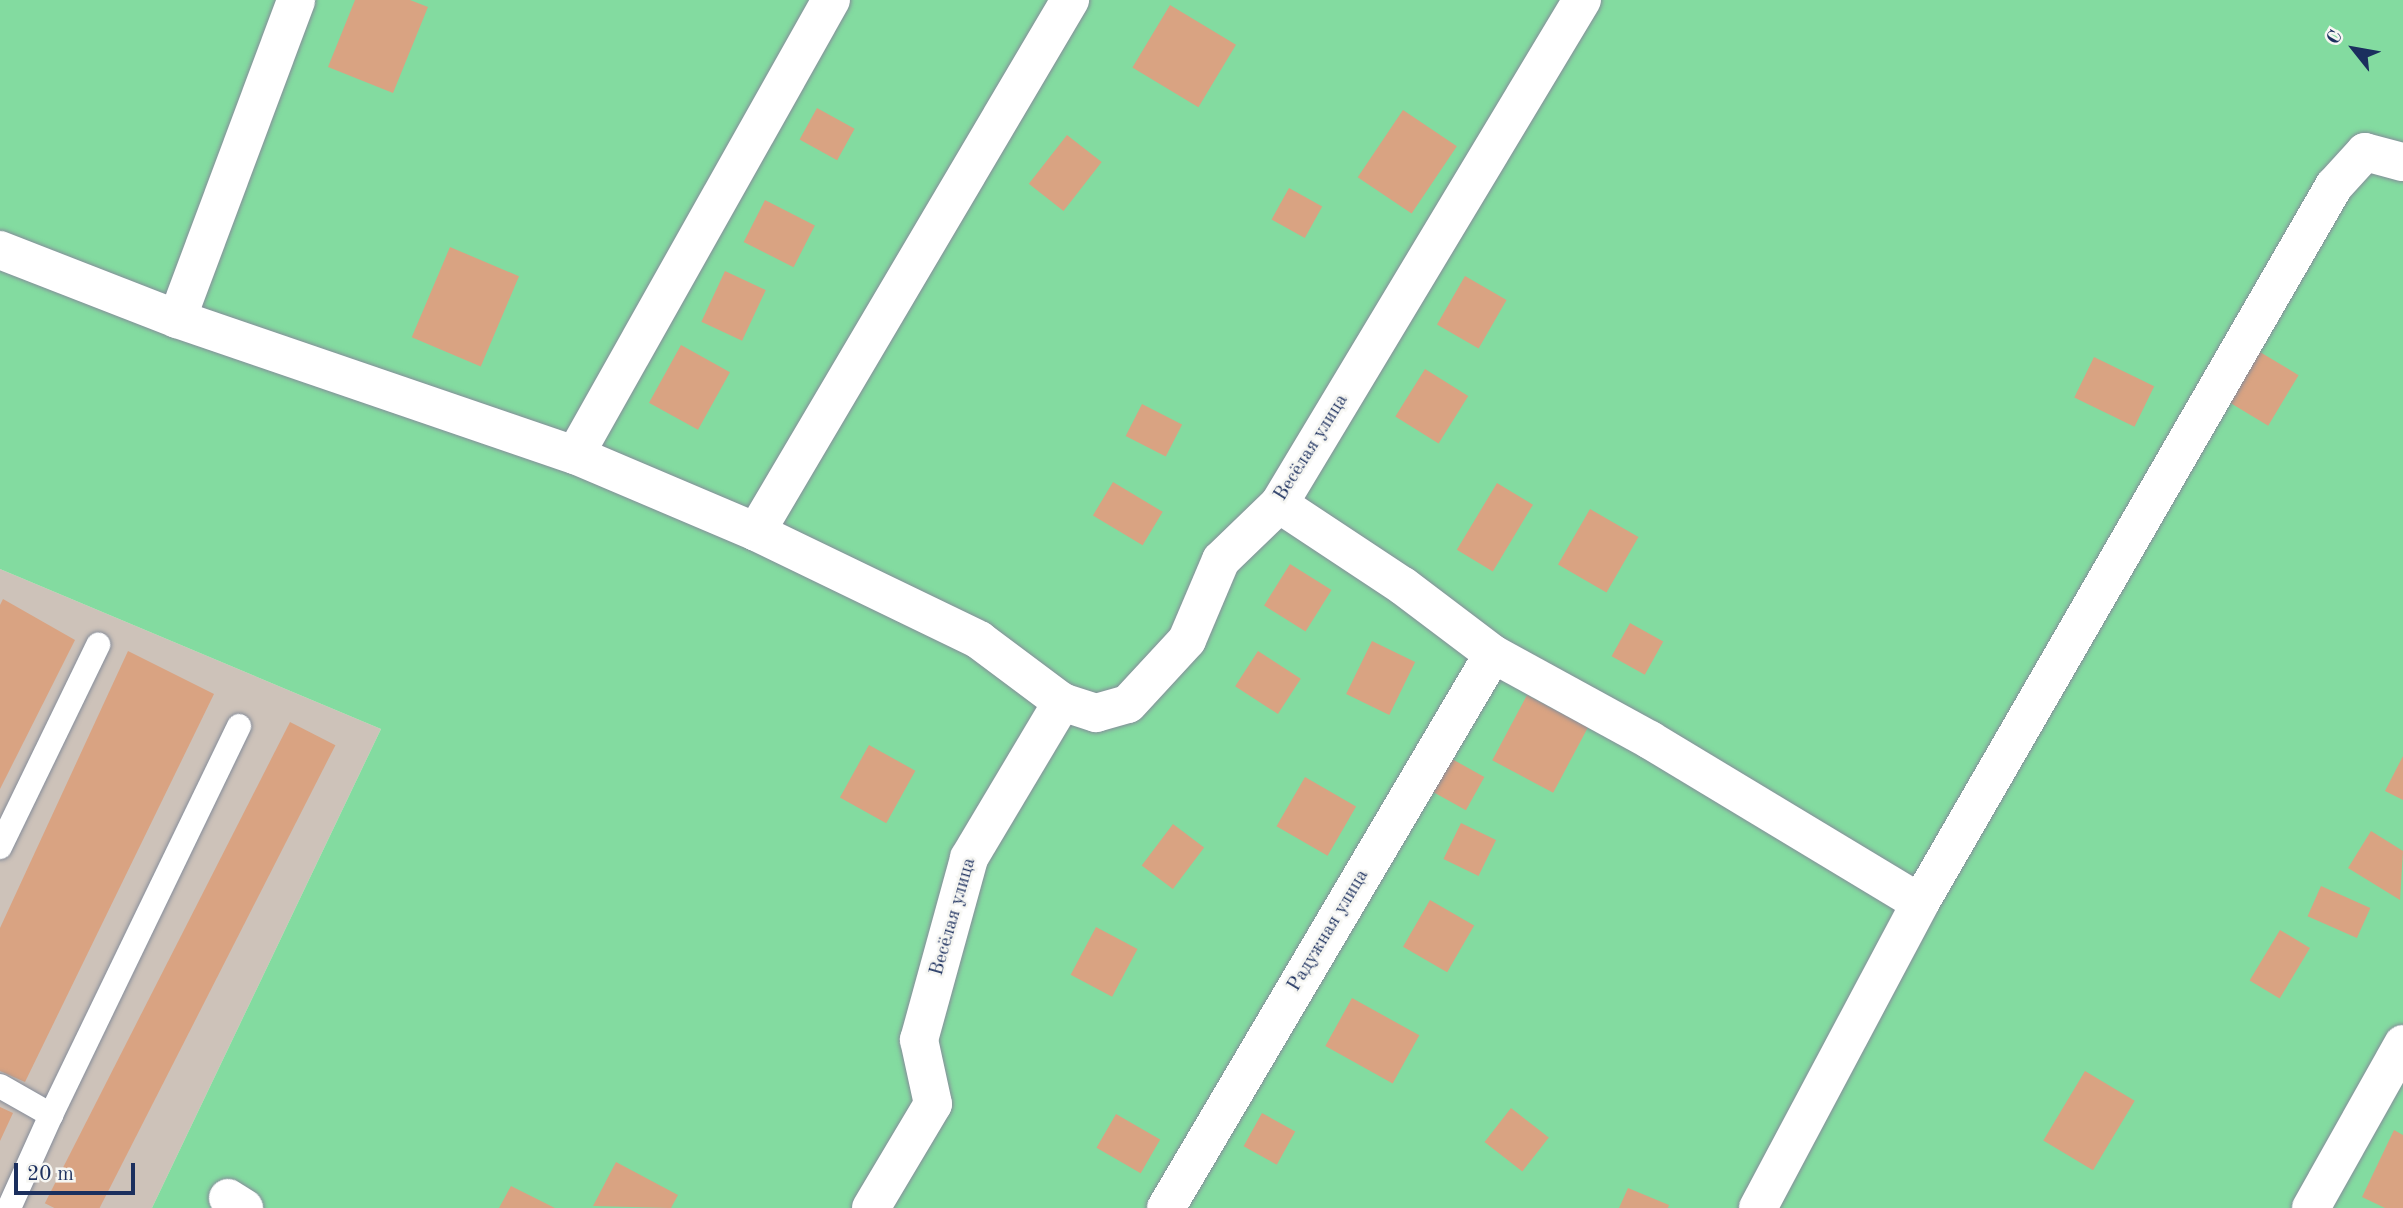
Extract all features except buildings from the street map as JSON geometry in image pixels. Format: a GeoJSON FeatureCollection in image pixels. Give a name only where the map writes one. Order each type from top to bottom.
{"type":"FeatureCollection","features":[{"type":"Feature","properties":{"kind":"street"},"geometry":{"type":"LineString","coordinates":[[177,319],[296,0]]}},
{"type":"Feature","properties":{"kind":"street"},"geometry":{"type":"LineString","coordinates":[[575,455],[831,0]]}},
{"type":"Feature","properties":{"kind":"street"},"geometry":{"type":"LineString","coordinates":[[756,532],[1070,0]]}},
{"type":"Feature","properties":{"kind":"street","name":"Весёлая улица"},"geometry":{"type":"LineString","coordinates":[[871,1208],[933,1104],[919,1040],[969,858],[1062,702],[1096,713],[1128,704],[1186,640],[1221,559],[1279,504],[1582,0]]}},
{"type":"Feature","properties":{"kind":"street"},"geometry":{"type":"LineString","coordinates":[[1758,1208],[1920,903],[2334,186],[2365,152],[2403,162]]}},
{"type":"Feature","properties":{"kind":"street"},"geometry":{"type":"LineString","coordinates":[[0,250],[177,319],[575,455],[756,532],[979,640],[1062,702]]}},
{"type":"Feature","properties":{"kind":"street"},"geometry":{"type":"LineString","coordinates":[[1279,504],[1403,586],[1493,654],[1650,740],[1920,903]]}},
{"type":"Feature","properties":{"kind":"street","name":"Радужная улица"},"geometry":{"type":"LineString","coordinates":[[1166,1208],[1493,654]]}},
{"type":"Feature","properties":{"kind":"street"},"geometry":{"type":"LineString","coordinates":[[2311,1208],[2403,1044]]}},
{"type":"Feature","properties":{"kind":"lane"},"geometry":{"type":"LineString","coordinates":[[0,847],[98,645]]}},
{"type":"Feature","properties":{"kind":"lane"},"geometry":{"type":"LineString","coordinates":[[9,1208],[51,1115],[239,726]]}},
{"type":"Feature","properties":{"kind":"lane"},"geometry":{"type":"LineString","coordinates":[[0,1086],[51,1115]]}},
{"type":"Feature","properties":{"kind":"shaded area"},"geometry":{"type":"Polygon","coordinates":[[[0,569],[381,729],[152,1208],[0,1208],[0,569]]]}},
{"type":"Feature","properties":{"kind":"green space"},"geometry":{"type":"Polygon","coordinates":[[[0,0],[2403,0],[2403,1208],[152,1208],[381,729],[0,569],[0,0]]]}}]}
